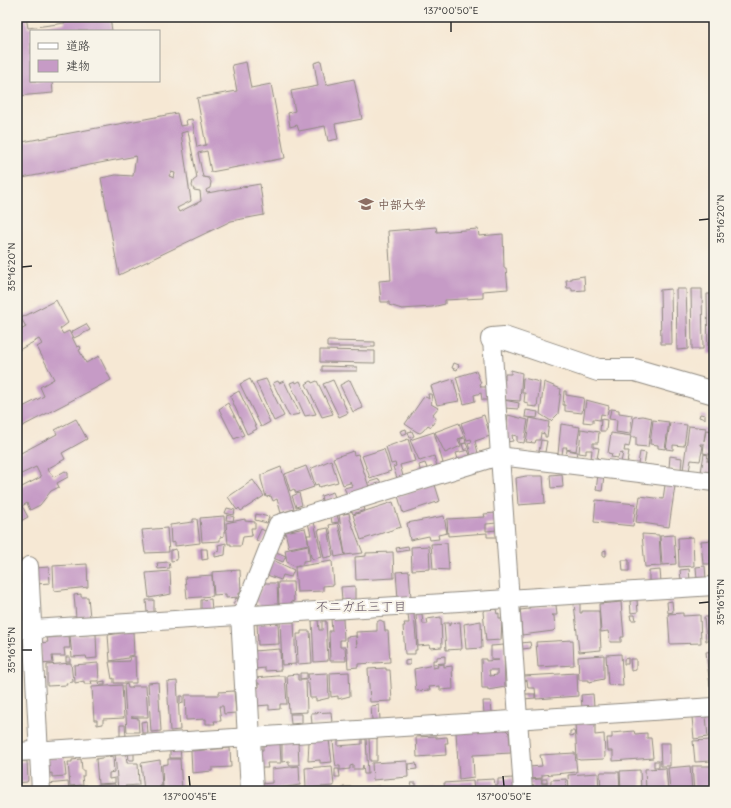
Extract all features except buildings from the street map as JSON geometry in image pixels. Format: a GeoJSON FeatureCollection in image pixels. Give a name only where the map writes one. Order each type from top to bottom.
{"type":"FeatureCollection","features":[{"type":"Feature","properties":{"kind":"street"},"geometry":{"type":"LineString","coordinates":[[523,791],[492,339],[504,338],[598,370],[635,370],[714,393]]}},
{"type":"Feature","properties":{"kind":"street"},"geometry":{"type":"LineString","coordinates":[[252,791],[242,615],[278,524],[499,456],[714,482]]}},
{"type":"Feature","properties":{"kind":"street"},"geometry":{"type":"LineString","coordinates":[[29,566],[24,630],[38,750],[41,791]]}},
{"type":"Feature","properties":{"kind":"street"},"geometry":{"type":"LineString","coordinates":[[24,630],[714,586]]}},
{"type":"Feature","properties":{"kind":"street"},"geometry":{"type":"LineString","coordinates":[[17,752],[714,707]]}},
{"type":"Feature","properties":{"kind":"place","name":"中部大学"},"geometry":{"type":"Point","coordinates":[366,204]}},
{"type":"Feature","properties":{"kind":"district","name":"不二ガ丘三丁目"},"geometry":{"type":"Point","coordinates":[361,606]}}]}
